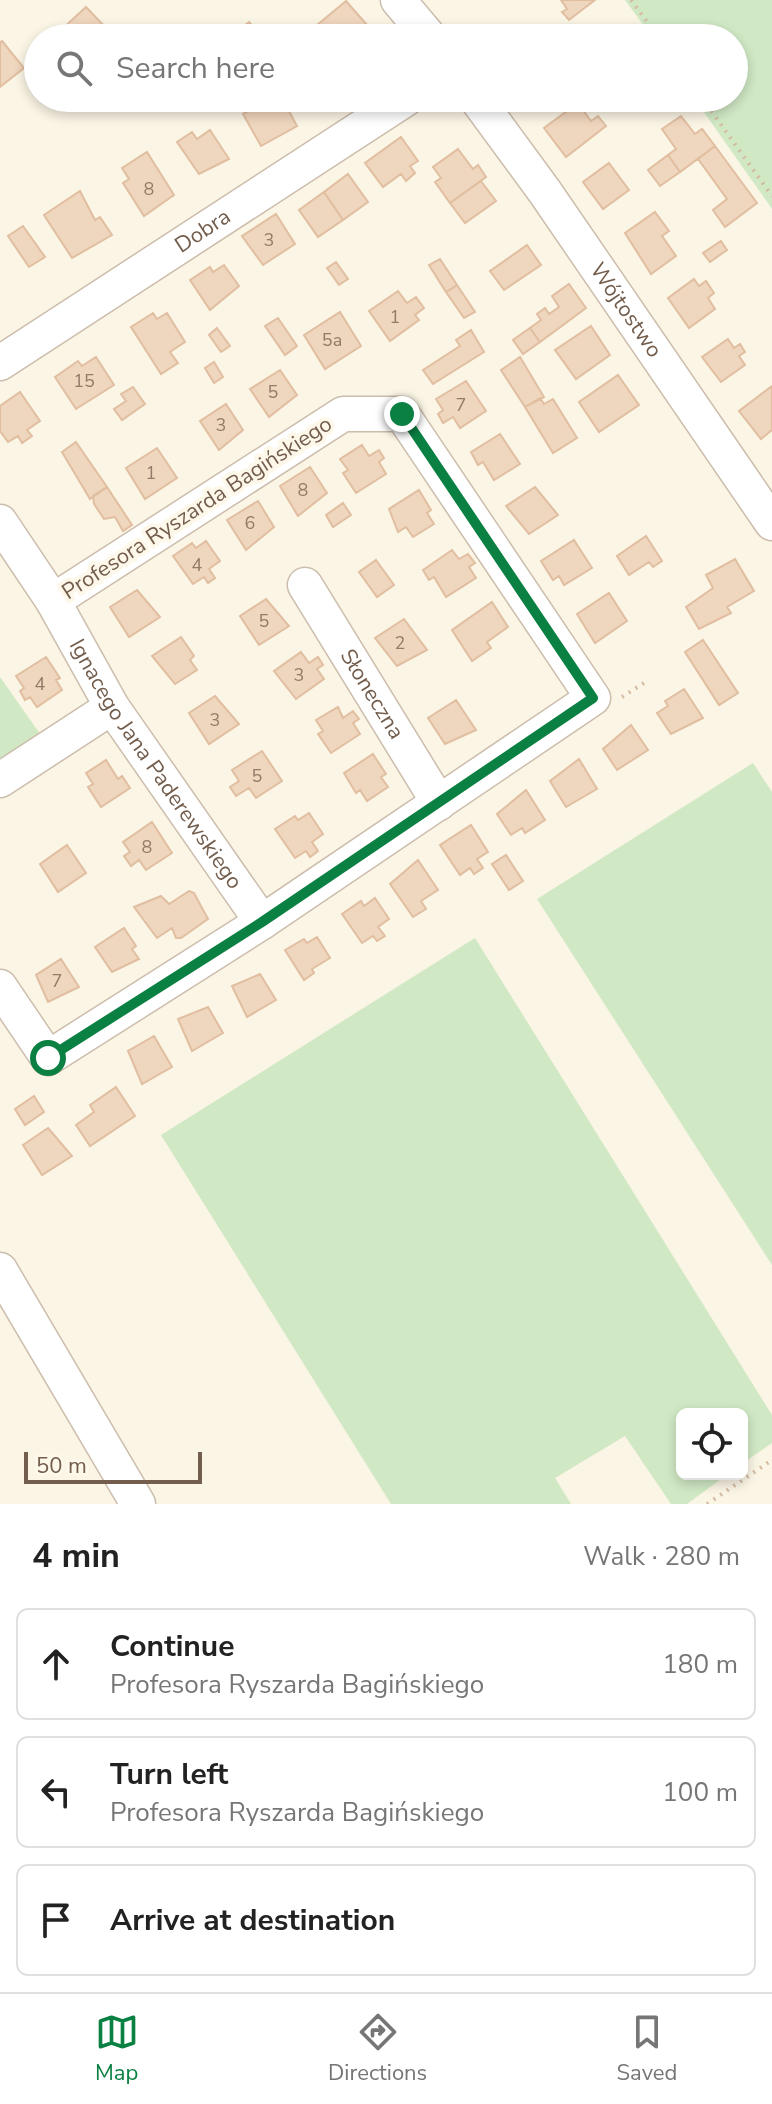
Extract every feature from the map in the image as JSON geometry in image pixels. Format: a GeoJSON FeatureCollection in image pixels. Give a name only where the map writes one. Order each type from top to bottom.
{"type":"FeatureCollection","features":[{"type":"Feature","properties":{"kind":"street"},"geometry":{"type":"LineString","coordinates":[[398,0],[418,24]]}},
{"type":"Feature","properties":{"kind":"street","name":"Dobra"},"geometry":{"type":"LineString","coordinates":[[0,363],[385,112]]}},
{"type":"Feature","properties":{"kind":"street","name":"Wójtostwo"},"geometry":{"type":"LineString","coordinates":[[486,112],[554,204],[772,523]]}},
{"type":"Feature","properties":{"kind":"street","name":"Profesora Ryszarda Bagińskiego"},"geometry":{"type":"LineString","coordinates":[[0,987],[48,1058],[262,922],[593,698],[402,414],[343,414],[53,601]]}},
{"type":"Feature","properties":{"kind":"street","name":"Ignacego Jana Paderewskiego"},"geometry":{"type":"LineString","coordinates":[[0,522],[53,601],[112,707],[262,922]]}},
{"type":"Feature","properties":{"kind":"street","name":"Słoneczna"},"geometry":{"type":"LineString","coordinates":[[305,585],[439,803]]}},
{"type":"Feature","properties":{"kind":"street"},"geometry":{"type":"LineString","coordinates":[[0,780],[112,707]]}},
{"type":"Feature","properties":{"kind":"street"},"geometry":{"type":"LineString","coordinates":[[0,1270],[138,1504]]}},
{"type":"Feature","properties":{"kind":"path"},"geometry":{"type":"LineString","coordinates":[[631,0],[649,24]]}},
{"type":"Feature","properties":{"kind":"path"},"geometry":{"type":"LineString","coordinates":[[712,112],[772,196]]}},
{"type":"Feature","properties":{"kind":"path"},"geometry":{"type":"LineString","coordinates":[[707,1504],[772,1460]]}},
{"type":"Feature","properties":{"kind":"green space"},"geometry":{"type":"Polygon","coordinates":[[[625,0],[772,0],[772,209],[704,112],[748,112],[748,24],[643,24],[625,0]]]}},
{"type":"Feature","properties":{"kind":"green space"},"geometry":{"type":"Polygon","coordinates":[[[0,677],[43,738],[0,767],[0,677]]]}},
{"type":"Feature","properties":{"kind":"green space"},"geometry":{"type":"Polygon","coordinates":[[[753,763],[772,792],[772,1265],[537,899],[753,763]]]}},
{"type":"Feature","properties":{"kind":"green space"},"geometry":{"type":"Polygon","coordinates":[[[475,938],[772,1415],[772,1443],[748,1460],[748,1408],[676,1408],[676,1480],[720,1480],[687,1504],[671,1504],[625,1436],[555,1478],[571,1504],[391,1504],[161,1135],[475,938]]]}},
{"type":"Feature","properties":{"kind":"building"},"geometry":{"type":"Polygon","coordinates":[[[561,0],[595,0],[569,20],[562,12],[567,9],[561,0]]]}},
{"type":"Feature","properties":{"kind":"building"},"geometry":{"type":"Polygon","coordinates":[[[346,1],[366,24],[318,24],[346,1]]]}},
{"type":"Feature","properties":{"kind":"building"},"geometry":{"type":"Polygon","coordinates":[[[86,7],[102,24],[68,24],[86,7]]]}},
{"type":"Feature","properties":{"kind":"building"},"geometry":{"type":"Polygon","coordinates":[[[2,41],[24,68],[0,87],[0,43],[2,41]]]}},
{"type":"Feature","properties":{"kind":"building"},"geometry":{"type":"Polygon","coordinates":[[[290,112],[297,126],[261,146],[243,114],[290,112]]]}},
{"type":"Feature","properties":{"kind":"building"},"geometry":{"type":"Polygon","coordinates":[[[566,112],[584,112],[591,121],[598,116],[606,126],[566,157],[544,128],[566,112]]]}},
{"type":"Feature","properties":{"kind":"building"},"geometry":{"type":"Polygon","coordinates":[[[681,116],[695,134],[702,129],[715,146],[680,172],[668,155],[676,149],[662,129],[681,116]]]}},
{"type":"Feature","properties":{"kind":"building"},"geometry":{"type":"Polygon","coordinates":[[[210,130],[229,159],[199,174],[177,142],[192,132],[197,139],[210,130]]]}},
{"type":"Feature","properties":{"kind":"building"},"geometry":{"type":"Polygon","coordinates":[[[401,137],[418,161],[410,166],[415,173],[406,181],[401,174],[383,187],[365,163],[401,137]]]}},
{"type":"Feature","properties":{"kind":"building"},"geometry":{"type":"Polygon","coordinates":[[[715,146],[757,203],[725,227],[713,210],[727,199],[698,159],[715,146]]]}},
{"type":"Feature","properties":{"kind":"building"},"geometry":{"type":"Polygon","coordinates":[[[458,149],[473,169],[478,165],[486,177],[450,203],[435,182],[441,178],[433,167],[458,149]]]}},
{"type":"Feature","properties":{"kind":"building"},"geometry":{"type":"Polygon","coordinates":[[[147,152],[174,195],[144,216],[123,183],[129,179],[122,168],[147,152]]]}},
{"type":"Feature","properties":{"kind":"building"},"geometry":{"type":"Polygon","coordinates":[[[668,155],[680,172],[660,186],[648,170],[668,155]]]}},
{"type":"Feature","properties":{"kind":"building"},"geometry":{"type":"Polygon","coordinates":[[[609,163],[629,190],[603,209],[583,182],[609,163]]]}},
{"type":"Feature","properties":{"kind":"building"},"geometry":{"type":"Polygon","coordinates":[[[348,174],[368,202],[343,220],[324,192],[348,174]]]}},
{"type":"Feature","properties":{"kind":"building"},"geometry":{"type":"Polygon","coordinates":[[[481,181],[496,201],[465,223],[450,203],[481,181]]]}},
{"type":"Feature","properties":{"kind":"building"},"geometry":{"type":"Polygon","coordinates":[[[80,191],[95,220],[100,217],[112,235],[72,258],[44,215],[80,191]]]}},
{"type":"Feature","properties":{"kind":"building"},"geometry":{"type":"Polygon","coordinates":[[[324,192],[343,220],[318,237],[299,210],[324,192]]]}},
{"type":"Feature","properties":{"kind":"building"},"geometry":{"type":"Polygon","coordinates":[[[655,212],[669,231],[662,236],[676,256],[651,274],[625,233],[655,212]]]}},
{"type":"Feature","properties":{"kind":"building"},"geometry":{"type":"Polygon","coordinates":[[[276,214],[295,244],[263,265],[242,236],[276,214]]]}},
{"type":"Feature","properties":{"kind":"building"},"geometry":{"type":"Polygon","coordinates":[[[23,226],[45,257],[29,267],[8,236],[23,226]]]}},
{"type":"Feature","properties":{"kind":"building"},"geometry":{"type":"Polygon","coordinates":[[[721,241],[727,250],[710,262],[703,253],[721,241]]]}},
{"type":"Feature","properties":{"kind":"building"},"geometry":{"type":"Polygon","coordinates":[[[527,245],[541,265],[504,290],[490,271],[527,245]]]}},
{"type":"Feature","properties":{"kind":"building"},"geometry":{"type":"Polygon","coordinates":[[[440,259],[457,285],[446,292],[429,265],[440,259]]]}},
{"type":"Feature","properties":{"kind":"building"},"geometry":{"type":"Polygon","coordinates":[[[336,262],[348,279],[339,285],[327,268],[336,262]]]}},
{"type":"Feature","properties":{"kind":"building"},"geometry":{"type":"Polygon","coordinates":[[[224,265],[239,286],[210,310],[190,280],[210,267],[213,272],[224,265]]]}},
{"type":"Feature","properties":{"kind":"building"},"geometry":{"type":"Polygon","coordinates":[[[694,279],[699,286],[706,281],[714,293],[708,298],[715,309],[689,328],[668,298],[694,279]]]}},
{"type":"Feature","properties":{"kind":"building"},"geometry":{"type":"Polygon","coordinates":[[[569,284],[586,308],[540,342],[530,328],[541,320],[537,314],[545,308],[549,314],[559,307],[552,296],[569,284]]]}},
{"type":"Feature","properties":{"kind":"building"},"geometry":{"type":"Polygon","coordinates":[[[457,285],[475,312],[464,318],[446,292],[457,285]]]}},
{"type":"Feature","properties":{"kind":"building"},"geometry":{"type":"Polygon","coordinates":[[[398,291],[407,303],[416,297],[424,308],[415,315],[419,320],[390,341],[369,311],[398,291]]]}},
{"type":"Feature","properties":{"kind":"building"},"geometry":{"type":"Polygon","coordinates":[[[340,312],[361,346],[325,369],[304,335],[340,312]]]}},
{"type":"Feature","properties":{"kind":"building"},"geometry":{"type":"Polygon","coordinates":[[[153,313],[157,319],[167,313],[185,342],[170,352],[178,363],[161,374],[131,327],[153,313]]]}},
{"type":"Feature","properties":{"kind":"building"},"geometry":{"type":"Polygon","coordinates":[[[278,318],[297,346],[285,355],[265,326],[278,318]]]}},
{"type":"Feature","properties":{"kind":"building"},"geometry":{"type":"Polygon","coordinates":[[[591,326],[610,355],[576,379],[555,350],[591,326]]]}},
{"type":"Feature","properties":{"kind":"building"},"geometry":{"type":"Polygon","coordinates":[[[217,328],[230,346],[221,352],[209,335],[217,328]]]}},
{"type":"Feature","properties":{"kind":"building"},"geometry":{"type":"Polygon","coordinates":[[[530,328],[540,342],[523,354],[513,340],[530,328]]]}},
{"type":"Feature","properties":{"kind":"building"},"geometry":{"type":"Polygon","coordinates":[[[471,330],[484,352],[433,384],[423,370],[460,346],[456,340],[471,330]]]}},
{"type":"Feature","properties":{"kind":"building"},"geometry":{"type":"Polygon","coordinates":[[[728,339],[734,348],[740,344],[745,352],[739,356],[745,365],[721,382],[702,357],[728,339]]]}},
{"type":"Feature","properties":{"kind":"building"},"geometry":{"type":"Polygon","coordinates":[[[96,357],[114,385],[76,409],[55,377],[78,361],[82,366],[96,357]]]}},
{"type":"Feature","properties":{"kind":"building"},"geometry":{"type":"Polygon","coordinates":[[[520,357],[544,397],[525,407],[501,370],[520,357]]]}},
{"type":"Feature","properties":{"kind":"building"},"geometry":{"type":"Polygon","coordinates":[[[214,362],[223,377],[214,383],[205,368],[214,362]]]}},
{"type":"Feature","properties":{"kind":"building"},"geometry":{"type":"Polygon","coordinates":[[[280,370],[297,395],[269,417],[250,389],[280,370]]]}},
{"type":"Feature","properties":{"kind":"building"},"geometry":{"type":"Polygon","coordinates":[[[618,375],[639,405],[599,432],[579,402],[618,375]]]}},
{"type":"Feature","properties":{"kind":"building"},"geometry":{"type":"Polygon","coordinates":[[[466,381],[486,411],[460,428],[453,417],[443,423],[438,414],[443,410],[436,399],[466,381]]]}},
{"type":"Feature","properties":{"kind":"building"},"geometry":{"type":"Polygon","coordinates":[[[772,386],[772,430],[761,439],[739,411],[772,386]]]}},
{"type":"Feature","properties":{"kind":"building"},"geometry":{"type":"Polygon","coordinates":[[[133,387],[145,404],[122,420],[114,409],[126,401],[121,394],[133,387]]]}},
{"type":"Feature","properties":{"kind":"building"},"geometry":{"type":"Polygon","coordinates":[[[20,392],[40,421],[27,430],[32,436],[22,443],[18,436],[8,442],[0,431],[0,406],[20,392]]]}},
{"type":"Feature","properties":{"kind":"building"},"geometry":{"type":"Polygon","coordinates":[[[540,398],[544,404],[553,399],[577,438],[553,453],[525,407],[540,398]]]}},
{"type":"Feature","properties":{"kind":"building"},"geometry":{"type":"Polygon","coordinates":[[[226,404],[243,430],[219,450],[200,421],[226,404]]]}},
{"type":"Feature","properties":{"kind":"building"},"geometry":{"type":"Polygon","coordinates":[[[500,434],[520,464],[494,480],[483,462],[478,465],[471,452],[500,434]]]}},
{"type":"Feature","properties":{"kind":"building"},"geometry":{"type":"Polygon","coordinates":[[[76,442],[107,487],[90,499],[62,452],[76,442]]]}},
{"type":"Feature","properties":{"kind":"building"},"geometry":{"type":"Polygon","coordinates":[[[362,445],[369,456],[379,450],[384,458],[379,462],[386,474],[356,493],[343,473],[348,470],[340,459],[362,445]]]}},
{"type":"Feature","properties":{"kind":"building"},"geometry":{"type":"Polygon","coordinates":[[[157,448],[177,478],[145,499],[126,468],[157,448]]]}},
{"type":"Feature","properties":{"kind":"building"},"geometry":{"type":"Polygon","coordinates":[[[310,467],[327,493],[298,516],[280,486],[310,467]]]}},
{"type":"Feature","properties":{"kind":"building"},"geometry":{"type":"Polygon","coordinates":[[[107,487],[132,525],[123,531],[115,517],[104,519],[94,504],[93,496],[107,487]]]}},
{"type":"Feature","properties":{"kind":"building"},"geometry":{"type":"Polygon","coordinates":[[[535,487],[558,515],[529,534],[506,506],[535,487]]]}},
{"type":"Feature","properties":{"kind":"building"},"geometry":{"type":"Polygon","coordinates":[[[419,490],[431,510],[427,513],[434,524],[413,537],[406,527],[398,532],[389,509],[419,490]]]}},
{"type":"Feature","properties":{"kind":"building"},"geometry":{"type":"Polygon","coordinates":[[[258,501],[274,527],[246,550],[227,520],[258,501]]]}},
{"type":"Feature","properties":{"kind":"building"},"geometry":{"type":"Polygon","coordinates":[[[343,503],[351,515],[333,527],[326,515],[343,503]]]}},
{"type":"Feature","properties":{"kind":"building"},"geometry":{"type":"Polygon","coordinates":[[[646,536],[662,561],[653,567],[649,562],[629,575],[617,556],[646,536]]]}},
{"type":"Feature","properties":{"kind":"building"},"geometry":{"type":"Polygon","coordinates":[[[574,540],[592,568],[564,585],[559,576],[553,580],[541,561],[574,540]]]}},
{"type":"Feature","properties":{"kind":"building"},"geometry":{"type":"Polygon","coordinates":[[[206,541],[220,561],[209,569],[215,578],[208,583],[204,577],[193,584],[173,556],[192,543],[196,548],[206,541]]]}},
{"type":"Feature","properties":{"kind":"building"},"geometry":{"type":"Polygon","coordinates":[[[452,550],[459,559],[468,554],[475,563],[469,567],[476,578],[446,597],[434,577],[429,580],[423,570],[452,550]]]}},
{"type":"Feature","properties":{"kind":"building"},"geometry":{"type":"Polygon","coordinates":[[[735,559],[754,591],[727,607],[731,613],[699,629],[686,607],[713,588],[706,575],[735,559]]]}},
{"type":"Feature","properties":{"kind":"building"},"geometry":{"type":"Polygon","coordinates":[[[376,560],[394,585],[377,597],[359,572],[376,560]]]}},
{"type":"Feature","properties":{"kind":"building"},"geometry":{"type":"Polygon","coordinates":[[[137,590],[160,617],[129,637],[110,607],[137,590]]]}},
{"type":"Feature","properties":{"kind":"building"},"geometry":{"type":"Polygon","coordinates":[[[609,593],[627,621],[595,643],[577,614],[609,593]]]}},
{"type":"Feature","properties":{"kind":"building"},"geometry":{"type":"Polygon","coordinates":[[[266,599],[289,626],[259,645],[240,616],[266,599]]]}},
{"type":"Feature","properties":{"kind":"building"},"geometry":{"type":"Polygon","coordinates":[[[492,602],[508,627],[487,642],[491,648],[472,661],[452,630],[492,602]]]}},
{"type":"Feature","properties":{"kind":"building"},"geometry":{"type":"Polygon","coordinates":[[[404,619],[427,650],[397,666],[375,638],[404,619]]]}},
{"type":"Feature","properties":{"kind":"building"},"geometry":{"type":"Polygon","coordinates":[[[181,637],[194,656],[190,660],[197,670],[175,684],[152,656],[181,637]]]}},
{"type":"Feature","properties":{"kind":"building"},"geometry":{"type":"Polygon","coordinates":[[[703,640],[738,693],[719,705],[685,652],[703,640]]]}},
{"type":"Feature","properties":{"kind":"building"},"geometry":{"type":"Polygon","coordinates":[[[301,652],[309,663],[318,657],[323,665],[317,669],[324,679],[296,699],[274,671],[301,652]]]}},
{"type":"Feature","properties":{"kind":"building"},"geometry":{"type":"Polygon","coordinates":[[[46,657],[60,678],[56,680],[62,690],[37,707],[30,697],[25,700],[20,691],[24,688],[16,676],[46,657]]]}},
{"type":"Feature","properties":{"kind":"building"},"geometry":{"type":"Polygon","coordinates":[[[684,689],[703,718],[671,734],[657,713],[668,706],[665,701],[684,689]]]}},
{"type":"Feature","properties":{"kind":"building"},"geometry":{"type":"Polygon","coordinates":[[[215,696],[239,724],[209,744],[189,713],[215,696]]]}},
{"type":"Feature","properties":{"kind":"building"},"geometry":{"type":"Polygon","coordinates":[[[456,700],[476,730],[445,744],[428,718],[456,700]]]}},
{"type":"Feature","properties":{"kind":"building"},"geometry":{"type":"Polygon","coordinates":[[[338,707],[343,718],[353,711],[359,719],[353,723],[360,734],[331,753],[318,734],[323,731],[316,720],[338,707]]]}},
{"type":"Feature","properties":{"kind":"building"},"geometry":{"type":"Polygon","coordinates":[[[631,725],[648,750],[617,770],[603,749],[631,725]]]}},
{"type":"Feature","properties":{"kind":"building"},"geometry":{"type":"Polygon","coordinates":[[[262,751],[282,781],[256,798],[249,788],[236,796],[230,787],[239,781],[232,770],[262,751]]]}},
{"type":"Feature","properties":{"kind":"building"},"geometry":{"type":"Polygon","coordinates":[[[373,754],[386,774],[381,777],[388,787],[367,801],[360,790],[356,793],[344,773],[373,754]]]}},
{"type":"Feature","properties":{"kind":"building"},"geometry":{"type":"Polygon","coordinates":[[[579,759],[597,789],[566,807],[550,781],[579,759]]]}},
{"type":"Feature","properties":{"kind":"building"},"geometry":{"type":"Polygon","coordinates":[[[106,760],[118,779],[122,776],[130,788],[101,807],[88,787],[93,784],[86,773],[106,760]]]}},
{"type":"Feature","properties":{"kind":"building"},"geometry":{"type":"Polygon","coordinates":[[[526,790],[545,820],[525,833],[522,828],[511,835],[497,814],[526,790]]]}},
{"type":"Feature","properties":{"kind":"building"},"geometry":{"type":"Polygon","coordinates":[[[309,813],[323,834],[312,842],[318,851],[310,857],[306,851],[295,858],[275,829],[295,816],[298,820],[309,813]]]}},
{"type":"Feature","properties":{"kind":"building"},"geometry":{"type":"Polygon","coordinates":[[[152,822],[172,853],[146,870],[139,860],[131,866],[124,856],[130,852],[123,842],[152,822]]]}},
{"type":"Feature","properties":{"kind":"building"},"geometry":{"type":"Polygon","coordinates":[[[471,825],[488,852],[477,859],[483,868],[474,874],[470,868],[460,875],[440,845],[471,825]]]}},
{"type":"Feature","properties":{"kind":"building"},"geometry":{"type":"Polygon","coordinates":[[[67,845],[86,873],[58,892],[40,864],[67,845]]]}},
{"type":"Feature","properties":{"kind":"building"},"geometry":{"type":"Polygon","coordinates":[[[506,855],[523,881],[509,890],[492,864],[506,855]]]}},
{"type":"Feature","properties":{"kind":"building"},"geometry":{"type":"Polygon","coordinates":[[[418,860],[438,890],[421,901],[426,909],[413,917],[390,884],[418,860]]]}},
{"type":"Feature","properties":{"kind":"building"},"geometry":{"type":"Polygon","coordinates":[[[189,891],[194,893],[208,919],[181,938],[176,938],[172,928],[157,938],[134,907],[161,896],[169,904],[189,891]]]}},
{"type":"Feature","properties":{"kind":"building"},"geometry":{"type":"Polygon","coordinates":[[[375,898],[389,919],[378,927],[385,936],[377,941],[373,936],[362,943],[342,914],[361,901],[364,906],[375,898]]]}},
{"type":"Feature","properties":{"kind":"building"},"geometry":{"type":"Polygon","coordinates":[[[124,928],[136,946],[132,949],[139,959],[112,972],[95,947],[124,928]]]}},
{"type":"Feature","properties":{"kind":"building"},"geometry":{"type":"Polygon","coordinates":[[[317,937],[330,958],[312,969],[314,973],[304,980],[285,950],[304,939],[307,943],[317,937]]]}},
{"type":"Feature","properties":{"kind":"building"},"geometry":{"type":"Polygon","coordinates":[[[61,959],[79,987],[48,1002],[36,975],[61,959]]]}},
{"type":"Feature","properties":{"kind":"building"},"geometry":{"type":"Polygon","coordinates":[[[260,974],[276,1000],[247,1017],[232,986],[260,974]]]}},
{"type":"Feature","properties":{"kind":"building"},"geometry":{"type":"Polygon","coordinates":[[[208,1007],[223,1033],[192,1051],[178,1019],[208,1007]]]}},
{"type":"Feature","properties":{"kind":"building"},"geometry":{"type":"Polygon","coordinates":[[[154,1036],[172,1067],[142,1084],[128,1051],[154,1036]]]}},
{"type":"Feature","properties":{"kind":"building"},"geometry":{"type":"Polygon","coordinates":[[[116,1087],[135,1116],[90,1146],[76,1125],[94,1112],[90,1105],[116,1087]]]}},
{"type":"Feature","properties":{"kind":"building"},"geometry":{"type":"Polygon","coordinates":[[[34,1096],[44,1112],[25,1125],[15,1109],[34,1096]]]}},
{"type":"Feature","properties":{"kind":"building"},"geometry":{"type":"Polygon","coordinates":[[[48,1128],[72,1156],[42,1175],[23,1145],[48,1128]]]}},
{"type":"Feature","properties":{"kind":"route"},"geometry":{"type":"LineString","coordinates":[[48,1058],[262,922],[593,698],[402,414]]}}]}
